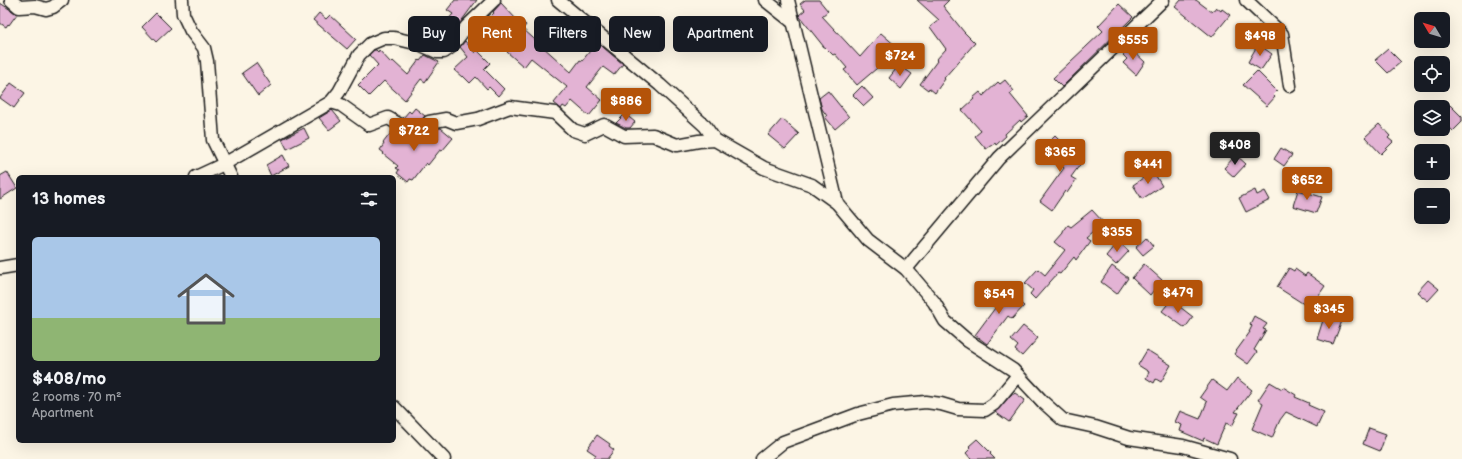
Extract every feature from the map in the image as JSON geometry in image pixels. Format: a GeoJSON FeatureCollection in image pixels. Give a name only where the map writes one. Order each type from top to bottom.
{"type":"FeatureCollection","features":[{"type":"Feature","properties":{"kind":"street"},"geometry":{"type":"LineString","coordinates":[[11,0],[19,8],[36,6],[46,9],[53,7],[62,0]]}},
{"type":"Feature","properties":{"kind":"street"},"geometry":{"type":"LineString","coordinates":[[182,0],[183,14],[191,31],[204,48],[207,61],[213,140],[230,175]]}},
{"type":"Feature","properties":{"kind":"street"},"geometry":{"type":"LineString","coordinates":[[200,175],[224,164],[331,102],[339,92],[359,55],[370,44],[384,38],[394,38],[420,44],[437,52],[444,52],[451,47],[471,22],[494,0]]}},
{"type":"Feature","properties":{"kind":"street"},"geometry":{"type":"LineString","coordinates":[[558,0],[660,85],[706,126],[715,140],[764,168],[812,185],[837,203],[868,240],[906,269],[934,302],[945,321],[968,341],[1018,374],[1043,402],[1063,420],[1095,427],[1129,438],[1183,446],[1230,459]]}},
{"type":"Feature","properties":{"kind":"street"},"geometry":{"type":"LineString","coordinates":[[765,0],[794,23]]}},
{"type":"Feature","properties":{"kind":"street"},"geometry":{"type":"LineString","coordinates":[[788,0],[837,203]]}},
{"type":"Feature","properties":{"kind":"street"},"geometry":{"type":"LineString","coordinates":[[906,269],[999,158],[1163,0]]}},
{"type":"Feature","properties":{"kind":"street"},"geometry":{"type":"LineString","coordinates":[[1246,0],[1282,34],[1290,86]]}},
{"type":"Feature","properties":{"kind":"street"},"geometry":{"type":"LineString","coordinates":[[331,102],[341,105],[369,125],[388,118],[402,126],[410,136],[422,132],[429,122],[446,119],[456,123],[478,119],[510,107],[555,113],[573,130],[585,134],[604,125],[624,136],[653,135],[677,145],[715,140]]}},
{"type":"Feature","properties":{"kind":"street"},"geometry":{"type":"LineString","coordinates":[[0,268],[16,265]]}},
{"type":"Feature","properties":{"kind":"street"},"geometry":{"type":"LineString","coordinates":[[762,459],[783,442],[858,414],[893,406],[926,402],[941,404],[958,409],[985,410],[994,404],[1018,374]]}},
{"type":"Feature","properties":{"kind":"street"},"geometry":{"type":"LineString","coordinates":[[396,409],[444,459]]}},
{"type":"Feature","properties":{"kind":"building"},"geometry":{"type":"Polygon","coordinates":[[[455,0],[477,0],[460,23],[460,16],[451,16],[453,14],[447,10],[455,0]]]}},
{"type":"Feature","properties":{"kind":"building"},"geometry":{"type":"Polygon","coordinates":[[[805,0],[819,0],[828,11],[822,16],[860,57],[881,33],[897,47],[888,57],[889,58],[857,85],[844,70],[847,68],[835,54],[833,55],[824,47],[800,17],[799,15],[805,10],[800,4],[805,0]]]}},
{"type":"Feature","properties":{"kind":"building"},"geometry":{"type":"Polygon","coordinates":[[[917,0],[949,0],[943,6],[975,43],[944,78],[945,79],[935,93],[929,88],[928,90],[920,84],[937,61],[936,60],[946,49],[930,27],[939,20],[917,0]]]}},
{"type":"Feature","properties":{"kind":"building"},"geometry":{"type":"Polygon","coordinates":[[[1181,0],[1196,0],[1212,12],[1216,7],[1221,11],[1222,9],[1230,15],[1212,37],[1175,7],[1181,0]]]}},
{"type":"Feature","properties":{"kind":"building"},"geometry":{"type":"Polygon","coordinates":[[[0,3],[17,14],[6,27],[0,23],[0,3]]]}},
{"type":"Feature","properties":{"kind":"building"},"geometry":{"type":"Polygon","coordinates":[[[501,3],[513,16],[491,16],[494,13],[493,12],[501,3]]]}},
{"type":"Feature","properties":{"kind":"building"},"geometry":{"type":"Polygon","coordinates":[[[1119,4],[1133,17],[1062,87],[1053,78],[1103,31],[1098,26],[1119,4]]]}},
{"type":"Feature","properties":{"kind":"building"},"geometry":{"type":"Polygon","coordinates":[[[156,13],[171,28],[156,42],[142,27],[156,13]]]}},
{"type":"Feature","properties":{"kind":"building"},"geometry":{"type":"Polygon","coordinates":[[[319,13],[326,19],[330,15],[356,39],[347,49],[313,20],[319,13]]]}},
{"type":"Feature","properties":{"kind":"building"},"geometry":{"type":"Polygon","coordinates":[[[526,32],[534,39],[534,52],[549,52],[571,72],[580,60],[582,61],[589,52],[601,52],[601,45],[623,64],[614,75],[603,67],[587,87],[602,100],[589,116],[572,101],[566,108],[563,106],[561,109],[554,103],[567,87],[531,58],[524,67],[507,52],[526,52],[526,32]]]}},
{"type":"Feature","properties":{"kind":"building"},"geometry":{"type":"Polygon","coordinates":[[[465,41],[468,45],[468,52],[479,52],[490,63],[484,69],[504,89],[498,96],[489,87],[487,89],[476,77],[470,83],[454,70],[468,57],[460,47],[465,41]]]}},
{"type":"Feature","properties":{"kind":"building"},"geometry":{"type":"Polygon","coordinates":[[[1258,44],[1272,54],[1261,70],[1248,62],[1258,44]]]}},
{"type":"Feature","properties":{"kind":"building"},"geometry":{"type":"Polygon","coordinates":[[[1130,48],[1145,62],[1136,75],[1123,63],[1127,59],[1123,55],[1130,48]]]}},
{"type":"Feature","properties":{"kind":"building"},"geometry":{"type":"Polygon","coordinates":[[[1388,49],[1401,62],[1388,73],[1375,60],[1388,49]]]}},
{"type":"Feature","properties":{"kind":"building"},"geometry":{"type":"Polygon","coordinates":[[[374,50],[378,52],[379,50],[391,63],[393,61],[408,75],[419,60],[420,61],[425,55],[439,62],[425,82],[421,79],[405,100],[384,81],[369,96],[358,85],[378,65],[369,55],[374,50]]]}},
{"type":"Feature","properties":{"kind":"building"},"geometry":{"type":"Polygon","coordinates":[[[256,63],[271,85],[258,96],[242,73],[256,63]]]}},
{"type":"Feature","properties":{"kind":"building"},"geometry":{"type":"Polygon","coordinates":[[[899,65],[912,74],[901,89],[889,78],[899,65]]]}},
{"type":"Feature","properties":{"kind":"building"},"geometry":{"type":"Polygon","coordinates":[[[1257,71],[1277,91],[1273,95],[1275,97],[1267,106],[1243,85],[1257,71]]]}},
{"type":"Feature","properties":{"kind":"building"},"geometry":{"type":"Polygon","coordinates":[[[1005,80],[1014,91],[1010,94],[1028,116],[1021,122],[1020,120],[996,145],[995,143],[986,149],[975,136],[981,131],[962,110],[980,92],[983,96],[998,82],[1000,84],[1005,80]]]}},
{"type":"Feature","properties":{"kind":"building"},"geometry":{"type":"Polygon","coordinates":[[[11,83],[25,93],[14,108],[0,98],[11,83]]]}},
{"type":"Feature","properties":{"kind":"building"},"geometry":{"type":"Polygon","coordinates":[[[862,86],[873,98],[864,106],[853,95],[862,86]]]}},
{"type":"Feature","properties":{"kind":"building"},"geometry":{"type":"Polygon","coordinates":[[[828,91],[849,117],[835,129],[825,117],[827,116],[822,109],[819,98],[828,91]]]}},
{"type":"Feature","properties":{"kind":"building"},"geometry":{"type":"Polygon","coordinates":[[[1450,105],[1462,117],[1462,122],[1453,131],[1450,128],[1450,105]]]}},
{"type":"Feature","properties":{"kind":"building"},"geometry":{"type":"Polygon","coordinates":[[[415,108],[425,116],[417,126],[413,127],[403,118],[409,111],[411,113],[415,108]]]}},
{"type":"Feature","properties":{"kind":"building"},"geometry":{"type":"Polygon","coordinates":[[[332,110],[341,121],[329,130],[319,118],[332,110]]]}},
{"type":"Feature","properties":{"kind":"building"},"geometry":{"type":"Polygon","coordinates":[[[625,114],[635,122],[630,128],[626,128],[616,123],[625,114]]]}},
{"type":"Feature","properties":{"kind":"building"},"geometry":{"type":"Polygon","coordinates":[[[782,119],[799,134],[785,149],[768,135],[782,119]]]}},
{"type":"Feature","properties":{"kind":"building"},"geometry":{"type":"Polygon","coordinates":[[[1379,124],[1390,136],[1388,138],[1393,142],[1381,154],[1365,137],[1379,124]]]}},
{"type":"Feature","properties":{"kind":"building"},"geometry":{"type":"Polygon","coordinates":[[[304,128],[309,138],[287,149],[282,139],[304,128]]]}},
{"type":"Feature","properties":{"kind":"building"},"geometry":{"type":"Polygon","coordinates":[[[441,128],[453,138],[442,151],[440,150],[428,165],[426,163],[413,180],[410,179],[408,182],[397,173],[399,170],[396,168],[398,166],[380,150],[384,144],[383,143],[393,130],[397,132],[404,141],[407,143],[412,143],[424,139],[433,129],[441,128]]]}},
{"type":"Feature","properties":{"kind":"building"},"geometry":{"type":"Polygon","coordinates":[[[1055,136],[1067,148],[1065,150],[1082,162],[1071,177],[1076,180],[1067,193],[1065,191],[1052,210],[1040,201],[1064,168],[1044,147],[1055,136]]]}},
{"type":"Feature","properties":{"kind":"building"},"geometry":{"type":"Polygon","coordinates":[[[1281,148],[1292,155],[1284,166],[1274,159],[1281,148]]]}},
{"type":"Feature","properties":{"kind":"building"},"geometry":{"type":"Polygon","coordinates":[[[283,155],[289,166],[271,175],[266,165],[283,155]]]}},
{"type":"Feature","properties":{"kind":"building"},"geometry":{"type":"Polygon","coordinates":[[[1236,155],[1246,164],[1234,177],[1224,168],[1236,155]]]}},
{"type":"Feature","properties":{"kind":"building"},"geometry":{"type":"Polygon","coordinates":[[[1153,171],[1162,186],[1142,199],[1133,185],[1153,171]]]}},
{"type":"Feature","properties":{"kind":"building"},"geometry":{"type":"Polygon","coordinates":[[[7,172],[16,189],[0,199],[0,176],[7,172]]]}},
{"type":"Feature","properties":{"kind":"building"},"geometry":{"type":"Polygon","coordinates":[[[1255,190],[1257,195],[1265,191],[1270,200],[1246,212],[1239,198],[1255,190]]]}},
{"type":"Feature","properties":{"kind":"building"},"geometry":{"type":"Polygon","coordinates":[[[1298,190],[1322,197],[1316,213],[1293,206],[1298,190]]]}},
{"type":"Feature","properties":{"kind":"building"},"geometry":{"type":"Polygon","coordinates":[[[1092,210],[1104,223],[1086,238],[1090,241],[1076,260],[1074,257],[1060,274],[1058,273],[1035,299],[1030,294],[1033,290],[1025,283],[1038,269],[1045,275],[1065,250],[1055,242],[1068,225],[1071,227],[1092,210]]]}},
{"type":"Feature","properties":{"kind":"building"},"geometry":{"type":"Polygon","coordinates":[[[1147,237],[1154,246],[1143,255],[1136,247],[1147,237]]]}},
{"type":"Feature","properties":{"kind":"building"},"geometry":{"type":"Polygon","coordinates":[[[1118,241],[1129,251],[1116,265],[1106,256],[1118,241]]]}},
{"type":"Feature","properties":{"kind":"building"},"geometry":{"type":"Polygon","coordinates":[[[1144,264],[1162,280],[1150,295],[1132,278],[1144,264]]]}},
{"type":"Feature","properties":{"kind":"building"},"geometry":{"type":"Polygon","coordinates":[[[1112,266],[1128,278],[1117,294],[1101,282],[1112,266]]]}},
{"type":"Feature","properties":{"kind":"building"},"geometry":{"type":"Polygon","coordinates":[[[1289,268],[1294,271],[1295,269],[1305,276],[1307,273],[1325,286],[1310,308],[1277,287],[1289,268]]]}},
{"type":"Feature","properties":{"kind":"building"},"geometry":{"type":"Polygon","coordinates":[[[1428,280],[1439,289],[1428,301],[1417,292],[1428,280]]]}},
{"type":"Feature","properties":{"kind":"building"},"geometry":{"type":"Polygon","coordinates":[[[1003,289],[1024,306],[1012,319],[1008,316],[987,344],[975,335],[998,304],[993,299],[1003,289]]]}},
{"type":"Feature","properties":{"kind":"building"},"geometry":{"type":"Polygon","coordinates":[[[1171,300],[1193,317],[1185,328],[1162,311],[1171,300]]]}},
{"type":"Feature","properties":{"kind":"building"},"geometry":{"type":"Polygon","coordinates":[[[1254,316],[1267,324],[1263,329],[1266,330],[1254,350],[1257,352],[1248,364],[1234,354],[1250,332],[1252,326],[1250,324],[1254,316]]]}},
{"type":"Feature","properties":{"kind":"building"},"geometry":{"type":"Polygon","coordinates":[[[1324,317],[1342,321],[1333,344],[1317,339],[1324,317]]]}},
{"type":"Feature","properties":{"kind":"building"},"geometry":{"type":"Polygon","coordinates":[[[1023,326],[1038,338],[1022,356],[1015,350],[1018,346],[1011,340],[1023,326]]]}},
{"type":"Feature","properties":{"kind":"building"},"geometry":{"type":"Polygon","coordinates":[[[1147,350],[1171,365],[1161,382],[1156,379],[1154,383],[1146,378],[1149,372],[1138,365],[1147,350]]]}},
{"type":"Feature","properties":{"kind":"building"},"geometry":{"type":"Polygon","coordinates":[[[1237,378],[1252,390],[1235,412],[1239,413],[1232,426],[1226,423],[1217,444],[1204,438],[1203,441],[1180,431],[1182,425],[1175,422],[1180,411],[1200,419],[1207,402],[1200,397],[1212,380],[1227,391],[1237,378]]]}},
{"type":"Feature","properties":{"kind":"building"},"geometry":{"type":"Polygon","coordinates":[[[1270,382],[1282,389],[1283,387],[1296,395],[1295,397],[1309,403],[1308,405],[1324,412],[1317,427],[1286,412],[1280,420],[1272,438],[1252,429],[1263,403],[1258,400],[1270,382]]]}},
{"type":"Feature","properties":{"kind":"building"},"geometry":{"type":"Polygon","coordinates":[[[1015,393],[1025,400],[1009,422],[995,412],[1012,394],[1015,393]]]}},
{"type":"Feature","properties":{"kind":"building"},"geometry":{"type":"Polygon","coordinates":[[[1369,428],[1386,434],[1380,451],[1363,444],[1369,428]]]}},
{"type":"Feature","properties":{"kind":"building"},"geometry":{"type":"Polygon","coordinates":[[[597,435],[610,444],[609,446],[614,450],[607,459],[593,459],[596,455],[587,449],[597,435]]]}},
{"type":"Feature","properties":{"kind":"building"},"geometry":{"type":"Polygon","coordinates":[[[977,439],[995,459],[971,459],[966,453],[971,448],[969,446],[977,439]]]}}]}
